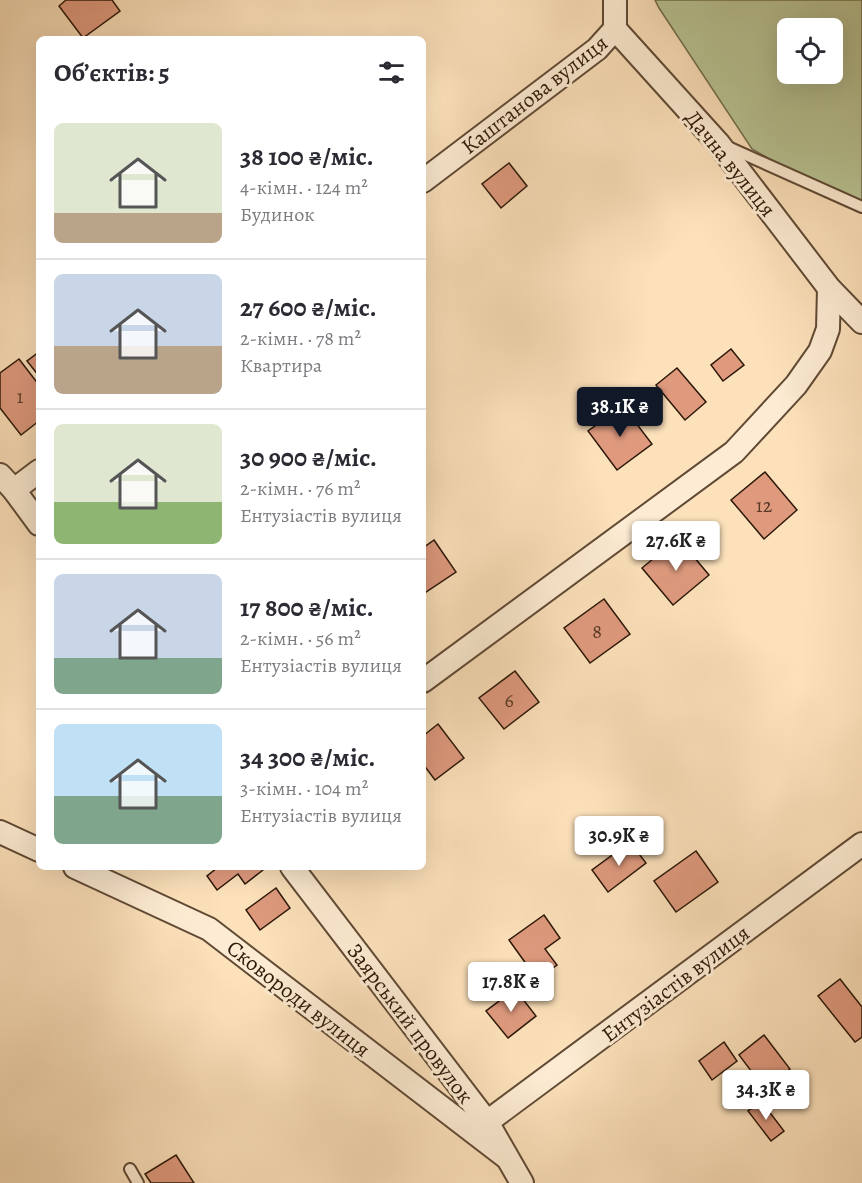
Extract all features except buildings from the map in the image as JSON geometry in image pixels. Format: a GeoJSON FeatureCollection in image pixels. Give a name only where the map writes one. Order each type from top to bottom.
{"type":"FeatureCollection","features":[{"type":"Feature","properties":{"kind":"street"},"geometry":{"type":"LineString","coordinates":[[615,0],[615,29]]}},
{"type":"Feature","properties":{"kind":"street","name":"Дачна вулиця"},"geometry":{"type":"LineString","coordinates":[[615,29],[718,143],[829,288],[862,322]]}},
{"type":"Feature","properties":{"kind":"street","name":"Каштанова вулиця"},"geometry":{"type":"LineString","coordinates":[[426,179],[597,49],[615,29]]}},
{"type":"Feature","properties":{"kind":"street"},"geometry":{"type":"LineString","coordinates":[[426,679],[734,452],[796,385],[820,351],[828,329],[829,288]]}},
{"type":"Feature","properties":{"kind":"street"},"geometry":{"type":"LineString","coordinates":[[36,472],[7,482],[36,520]]}},
{"type":"Feature","properties":{"kind":"street"},"geometry":{"type":"LineString","coordinates":[[0,832],[36,849]]}},
{"type":"Feature","properties":{"kind":"street","name":"Ентузіастів вулиця"},"geometry":{"type":"LineString","coordinates":[[487,1122],[862,844]]}},
{"type":"Feature","properties":{"kind":"street","name":"Сковороди вулиця"},"geometry":{"type":"LineString","coordinates":[[82,870],[208,928],[506,1157]]}},
{"type":"Feature","properties":{"kind":"street","name":"Заярський провулок"},"geometry":{"type":"LineString","coordinates":[[294,870],[487,1122],[522,1183]]}},
{"type":"Feature","properties":{"kind":"lane"},"geometry":{"type":"LineString","coordinates":[[718,143],[862,207]]}},
{"type":"Feature","properties":{"kind":"lane"},"geometry":{"type":"LineString","coordinates":[[130,1169],[138,1183]]}},
{"type":"Feature","properties":{"kind":"green space"},"geometry":{"type":"Polygon","coordinates":[[[655,0],[862,0],[862,212],[752,149],[655,0]]]}}]}
